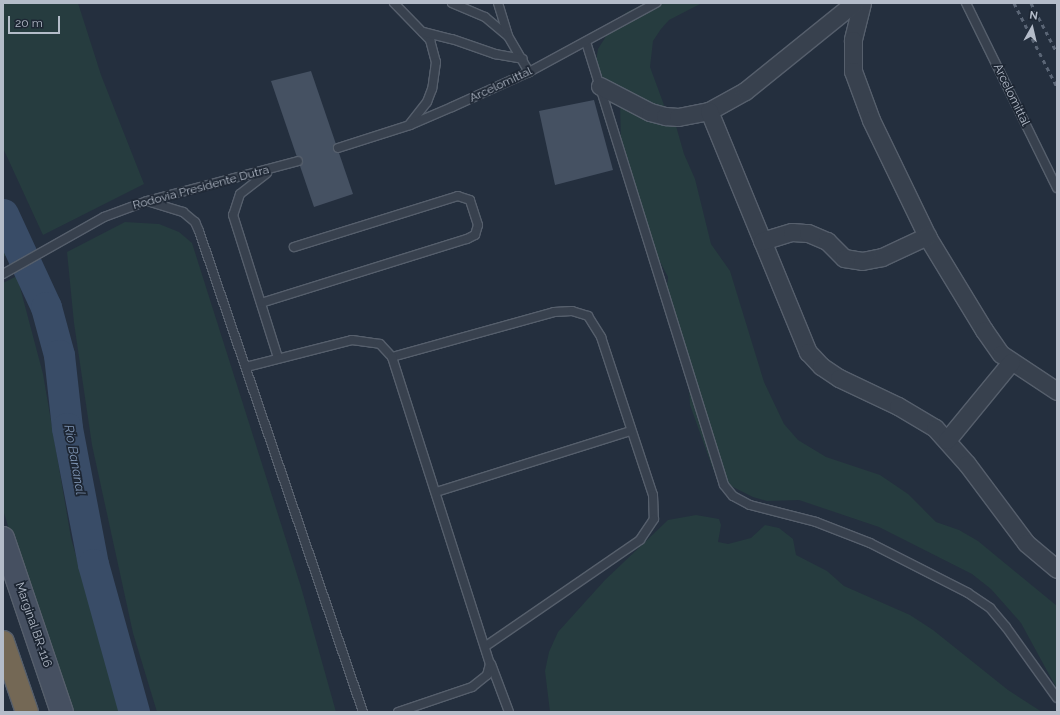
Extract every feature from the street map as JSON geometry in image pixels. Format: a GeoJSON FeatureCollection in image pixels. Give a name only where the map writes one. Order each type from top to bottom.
{"type":"FeatureCollection","features":[{"type":"Feature","properties":{"kind":"highway"},"geometry":{"type":"LineString","coordinates":[[3,642],[27,712]]}},
{"type":"Feature","properties":{"kind":"main road","name":"Marginal BR-116"},"geometry":{"type":"LineString","coordinates":[[3,538],[62,712]]}},
{"type":"Feature","properties":{"kind":"street"},"geometry":{"type":"LineString","coordinates":[[600,86],[650,112],[665,116],[678,117],[709,111],[745,90],[854,3]]}},
{"type":"Feature","properties":{"kind":"street"},"geometry":{"type":"LineString","coordinates":[[862,3],[852,56],[855,78],[871,120],[927,236],[984,330],[1001,354],[1011,362],[1042,379],[1057,391]]}},
{"type":"Feature","properties":{"kind":"street"},"geometry":{"type":"LineString","coordinates":[[709,111],[797,329],[814,360],[839,378],[918,416],[947,440],[1026,543],[1057,569]]}},
{"type":"Feature","properties":{"kind":"street"},"geometry":{"type":"LineString","coordinates":[[762,241],[792,232],[808,233],[827,241],[844,258],[862,261],[882,257],[927,236]]}},
{"type":"Feature","properties":{"kind":"street"},"geometry":{"type":"LineString","coordinates":[[947,440],[1011,362]]}},
{"type":"Feature","properties":{"kind":"lane"},"geometry":{"type":"LineString","coordinates":[[394,3],[423,32],[434,50],[435,73],[427,102],[410,125]]}},
{"type":"Feature","properties":{"kind":"lane"},"geometry":{"type":"LineString","coordinates":[[452,3],[485,17],[508,36]]}},
{"type":"Feature","properties":{"kind":"lane"},"geometry":{"type":"LineString","coordinates":[[498,3],[508,36],[529,72]]}},
{"type":"Feature","properties":{"kind":"lane","name":"Arcelomittal"},"geometry":{"type":"LineString","coordinates":[[338,148],[410,125],[529,72],[656,3]]}},
{"type":"Feature","properties":{"kind":"lane","name":"Arcelomittal"},"geometry":{"type":"LineString","coordinates":[[966,3],[1057,188]]}},
{"type":"Feature","properties":{"kind":"lane"},"geometry":{"type":"LineString","coordinates":[[423,32],[452,38],[496,54],[522,59]]}},
{"type":"Feature","properties":{"kind":"lane"},"geometry":{"type":"LineString","coordinates":[[586,42],[724,485],[733,496],[750,505],[816,522],[870,543],[968,593],[990,608],[1006,627],[1057,698]]}},
{"type":"Feature","properties":{"kind":"lane","name":"Rodovia Presidente Dutra"},"geometry":{"type":"LineString","coordinates":[[3,274],[104,217],[147,201],[271,170],[298,161]]}},
{"type":"Feature","properties":{"kind":"lane"},"geometry":{"type":"LineString","coordinates":[[271,170],[240,194],[233,208],[235,222],[278,358]]}},
{"type":"Feature","properties":{"kind":"lane"},"geometry":{"type":"LineString","coordinates":[[261,303],[467,239],[475,235],[478,225],[470,200],[458,196],[294,247]]}},
{"type":"Feature","properties":{"kind":"lane"},"geometry":{"type":"LineString","coordinates":[[147,201],[183,212],[195,222],[224,296],[246,367],[363,712]]}},
{"type":"Feature","properties":{"kind":"lane"},"geometry":{"type":"LineString","coordinates":[[392,357],[554,312],[580,312],[594,321],[598,330],[655,504],[650,526],[640,540],[486,646]]}},
{"type":"Feature","properties":{"kind":"lane"},"geometry":{"type":"LineString","coordinates":[[246,367],[278,358],[360,340],[380,344],[392,357],[489,657],[509,712]]}},
{"type":"Feature","properties":{"kind":"lane"},"geometry":{"type":"LineString","coordinates":[[436,492],[631,431]]}},
{"type":"Feature","properties":{"kind":"lane"},"geometry":{"type":"LineString","coordinates":[[398,712],[478,684],[489,671],[489,657]]}},
{"type":"Feature","properties":{"kind":"green space"},"geometry":{"type":"Polygon","coordinates":[[[3,3],[78,3],[101,75],[144,184],[43,235],[3,148],[3,3]]]}},
{"type":"Feature","properties":{"kind":"green space"},"geometry":{"type":"Polygon","coordinates":[[[645,3],[702,3],[669,20],[661,29],[653,41],[650,67],[664,105],[676,126],[684,154],[695,179],[711,244],[730,271],[764,382],[784,424],[798,440],[826,457],[880,475],[908,494],[936,522],[959,530],[978,541],[1057,606],[1057,689],[1021,623],[991,589],[972,574],[879,527],[799,500],[767,501],[753,497],[727,484],[713,469],[690,405],[689,386],[667,287],[668,277],[657,256],[621,143],[620,103],[601,79],[596,61],[598,49],[615,22],[627,12],[645,3]]]}},
{"type":"Feature","properties":{"kind":"green space"},"geometry":{"type":"Polygon","coordinates":[[[125,222],[159,224],[179,232],[192,243],[301,587],[336,712],[157,712],[133,633],[92,445],[74,323],[67,252],[125,222]]]}},
{"type":"Feature","properties":{"kind":"green space"},"geometry":{"type":"Polygon","coordinates":[[[3,236],[11,253],[3,257],[3,236]]]}},
{"type":"Feature","properties":{"kind":"green space"},"geometry":{"type":"Polygon","coordinates":[[[17,276],[43,374],[71,538],[119,712],[67,712],[3,510],[3,283],[17,276]]]}},
{"type":"Feature","properties":{"kind":"green space"},"geometry":{"type":"Polygon","coordinates":[[[696,515],[719,519],[721,525],[718,542],[728,544],[751,538],[765,525],[779,528],[793,539],[796,555],[827,571],[844,586],[910,615],[933,630],[1008,690],[1042,712],[550,712],[545,671],[549,652],[558,632],[605,580],[668,520],[696,515]]]}},
{"type":"Feature","properties":{"kind":"building"},"geometry":{"type":"Polygon","coordinates":[[[311,71],[353,194],[314,207],[271,81],[311,71]]]}},
{"type":"Feature","properties":{"kind":"building"},"geometry":{"type":"Polygon","coordinates":[[[594,100],[613,170],[555,185],[539,111],[594,100]]]}},
{"type":"Feature","properties":{"kind":"waterway","name":"Rio Bananal"},"geometry":{"type":"LineString","coordinates":[[3,214],[46,307],[59,355],[67,428],[93,564],[134,712]]}},
{"type":"Feature","properties":{"kind":"railway"},"geometry":{"type":"LineString","coordinates":[[1014,3],[1057,87]]}},
{"type":"Feature","properties":{"kind":"railway"},"geometry":{"type":"LineString","coordinates":[[1031,3],[1057,53]]}}]}
